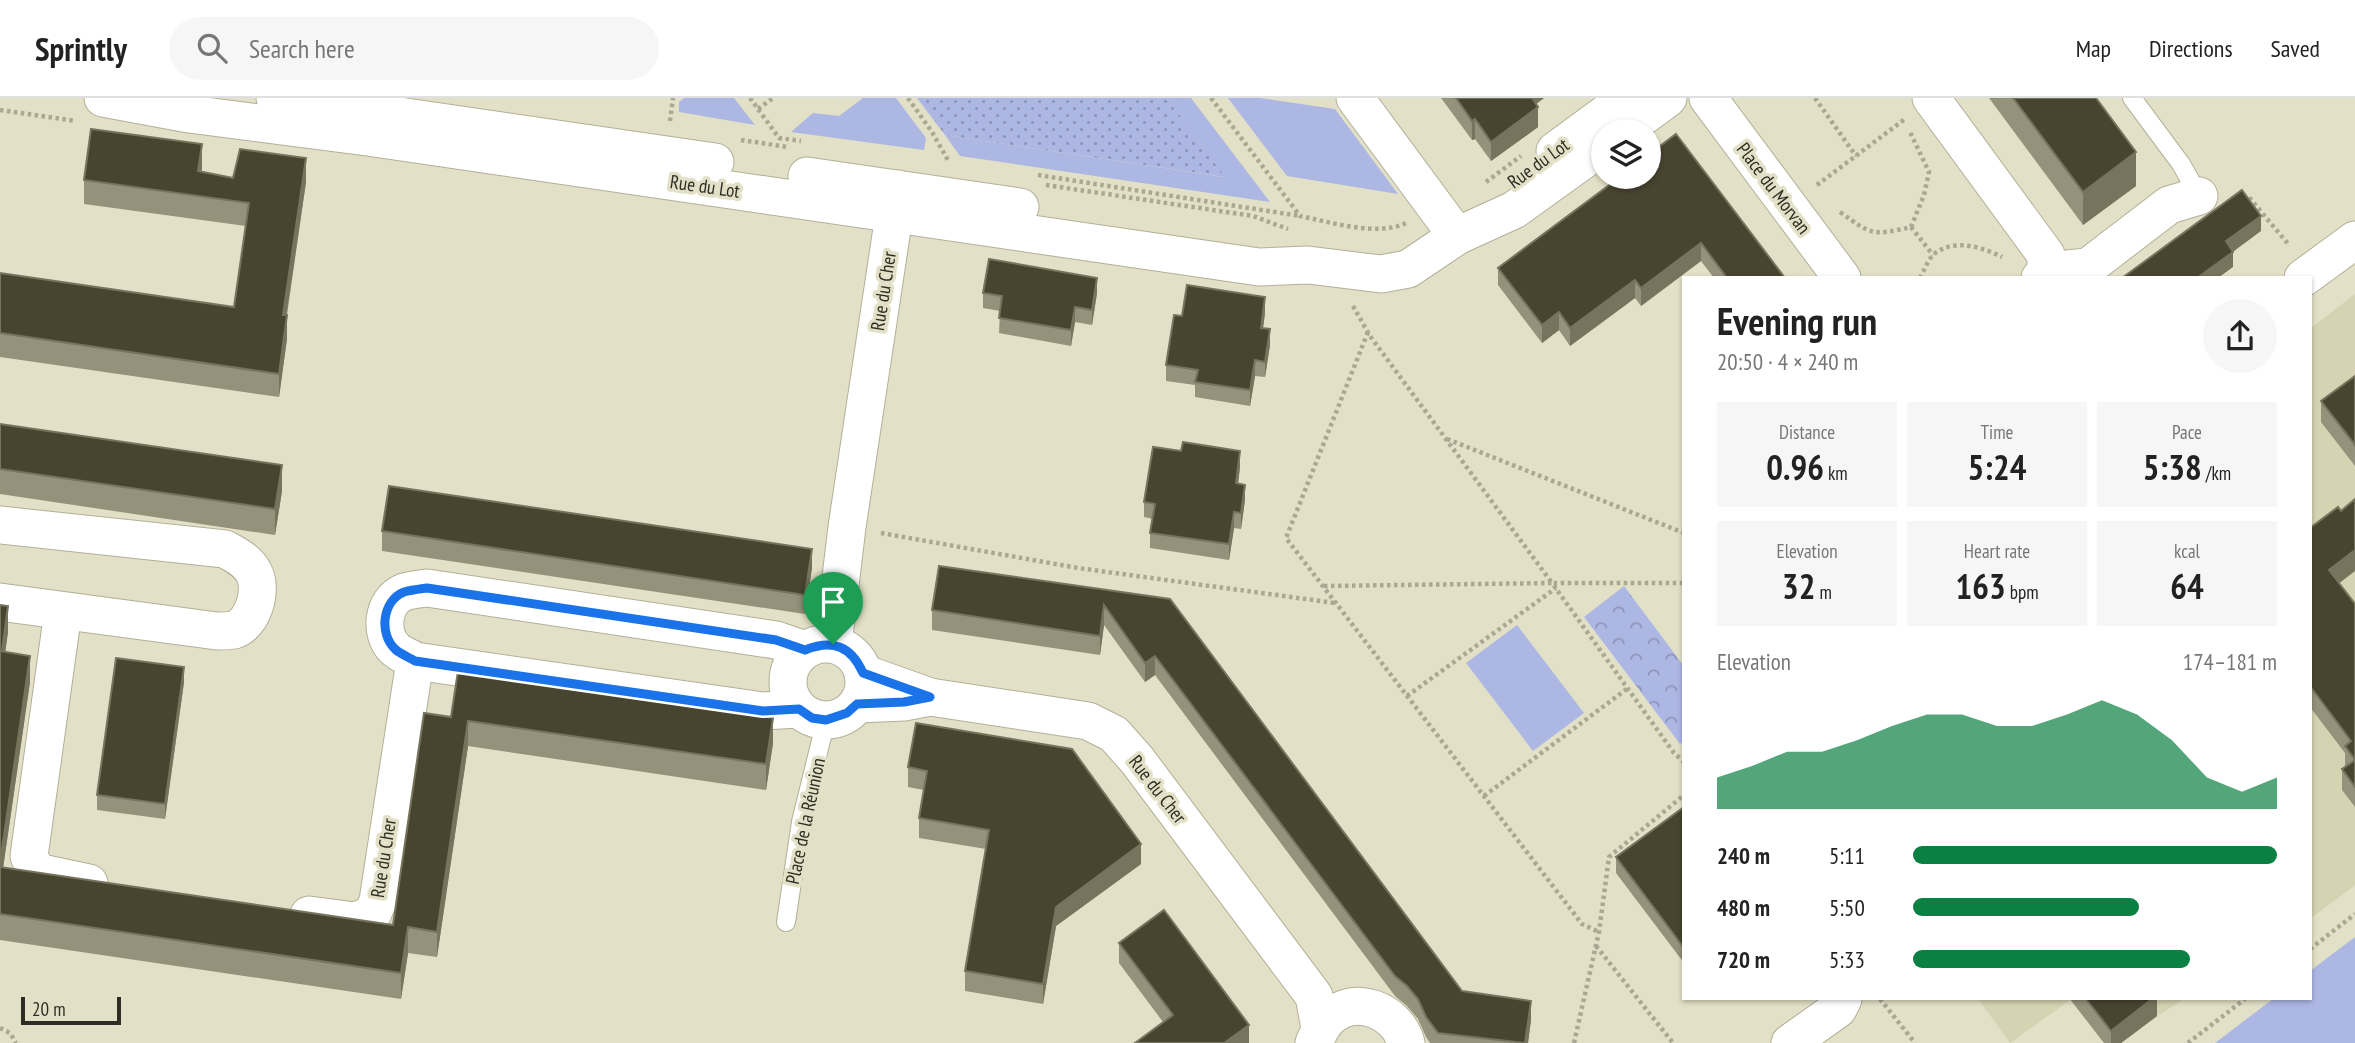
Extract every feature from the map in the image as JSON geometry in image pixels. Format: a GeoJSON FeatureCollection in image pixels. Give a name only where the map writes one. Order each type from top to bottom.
{"type":"FeatureCollection","features":[{"type":"Feature","properties":{"kind":"street","name":"Rue du Lot"},"geometry":{"type":"LineString","coordinates":[[103,98],[189,114],[371,116]]}},
{"type":"Feature","properties":{"kind":"street","name":"Rue du Lot"},"geometry":{"type":"LineString","coordinates":[[275,98],[896,201],[1262,244],[1308,265],[1381,274],[1408,269],[1457,236],[1514,210],[1591,155]]}},
{"type":"Feature","properties":{"kind":"street"},"geometry":{"type":"LineString","coordinates":[[1355,98],[1457,236]]}},
{"type":"Feature","properties":{"kind":"street","name":"Rue du Lot"},"geometry":{"type":"LineString","coordinates":[[1457,236],[1499,191],[1627,98]]}},
{"type":"Feature","properties":{"kind":"street"},"geometry":{"type":"LineString","coordinates":[[1639,119],[1668,98]]}},
{"type":"Feature","properties":{"kind":"street","name":"Place du Morvan"},"geometry":{"type":"LineString","coordinates":[[1708,98],[1841,276]]}},
{"type":"Feature","properties":{"kind":"street"},"geometry":{"type":"LineString","coordinates":[[1915,111],[2046,255],[2032,272]]}},
{"type":"Feature","properties":{"kind":"street"},"geometry":{"type":"LineString","coordinates":[[2032,272],[2088,267],[2169,205],[2199,196]]}},
{"type":"Feature","properties":{"kind":"street","name":"Rue du Cher"},"geometry":{"type":"LineString","coordinates":[[896,201],[847,527],[819,647],[793,662],[788,679],[790,695],[836,702],[930,697],[1088,721],[1114,734],[1138,761],[1323,1019]]}},
{"type":"Feature","properties":{"kind":"street"},"geometry":{"type":"LineString","coordinates":[[2308,275],[2355,240]]}},
{"type":"Feature","properties":{"kind":"street"},"geometry":{"type":"LineString","coordinates":[[0,524],[225,548],[244,560],[256,575],[257,597],[246,622],[235,629],[217,631],[0,602]]}},
{"type":"Feature","properties":{"kind":"street"},"geometry":{"type":"LineString","coordinates":[[427,588],[819,647],[846,650],[857,660],[836,702],[763,711],[415,661],[396,650],[386,637],[385,620],[389,605],[402,593],[427,588]]}},
{"type":"Feature","properties":{"kind":"street"},"geometry":{"type":"LineString","coordinates":[[63,612],[29,856],[34,867],[42,873],[60,879],[127,888]]}},
{"type":"Feature","properties":{"kind":"street","name":"Rue du Cher"},"geometry":{"type":"LineString","coordinates":[[274,910],[355,922],[372,915],[378,901],[415,661]]}},
{"type":"Feature","properties":{"kind":"street"},"geometry":{"type":"LineString","coordinates":[[1790,1043],[1838,1009],[1842,1000]]}},
{"type":"Feature","properties":{"kind":"street"},"geometry":{"type":"LineString","coordinates":[[1323,1019],[1358,1006],[1373,1008],[1388,1015],[1399,1026],[1406,1043]]}},
{"type":"Feature","properties":{"kind":"lane"},"geometry":{"type":"LineString","coordinates":[[2132,98],[2181,164],[2199,196]]}},
{"type":"Feature","properties":{"kind":"lane","name":"Place de la Réunion"},"geometry":{"type":"LineString","coordinates":[[786,922],[801,822],[836,702]]}},
{"type":"Feature","properties":{"kind":"path"},"geometry":{"type":"LineString","coordinates":[[669,129],[673,98]]}},
{"type":"Feature","properties":{"kind":"path"},"geometry":{"type":"LineString","coordinates":[[750,98],[779,138]]}},
{"type":"Feature","properties":{"kind":"path"},"geometry":{"type":"LineString","coordinates":[[758,109],[773,98]]}},
{"type":"Feature","properties":{"kind":"path"},"geometry":{"type":"LineString","coordinates":[[908,98],[949,162],[962,164]]}},
{"type":"Feature","properties":{"kind":"path"},"geometry":{"type":"LineString","coordinates":[[1211,98],[1300,216]]}},
{"type":"Feature","properties":{"kind":"path"},"geometry":{"type":"LineString","coordinates":[[1815,98],[1856,156]]}},
{"type":"Feature","properties":{"kind":"path"},"geometry":{"type":"LineString","coordinates":[[1823,195],[1815,186],[1915,111],[1929,172],[1924,195],[1911,227]]}},
{"type":"Feature","properties":{"kind":"path"},"geometry":{"type":"LineString","coordinates":[[1030,174],[1355,227],[1393,229],[1417,217]]}},
{"type":"Feature","properties":{"kind":"path"},"geometry":{"type":"LineString","coordinates":[[2199,196],[2248,196],[2308,275]]}},
{"type":"Feature","properties":{"kind":"path"},"geometry":{"type":"LineString","coordinates":[[1831,204],[1857,225],[1878,235],[1911,227]]}},
{"type":"Feature","properties":{"kind":"path"},"geometry":{"type":"LineString","coordinates":[[1911,227],[1933,255]]}},
{"type":"Feature","properties":{"kind":"path"},"geometry":{"type":"LineString","coordinates":[[1921,276],[1933,255],[1953,246],[1976,246],[2032,272]]}},
{"type":"Feature","properties":{"kind":"path"},"geometry":{"type":"LineString","coordinates":[[1351,303],[1368,332],[1674,753],[1682,760]]}},
{"type":"Feature","properties":{"kind":"path"},"geometry":{"type":"LineString","coordinates":[[1368,332],[1286,538],[1581,924],[1599,932]]}},
{"type":"Feature","properties":{"kind":"path"},"geometry":{"type":"LineString","coordinates":[[1446,439],[1682,532]]}},
{"type":"Feature","properties":{"kind":"path"},"geometry":{"type":"LineString","coordinates":[[847,527],[1079,568],[1336,603]]}},
{"type":"Feature","properties":{"kind":"path"},"geometry":{"type":"LineString","coordinates":[[1323,586],[1682,583]]}},
{"type":"Feature","properties":{"kind":"path"},"geometry":{"type":"LineString","coordinates":[[1407,696],[1554,586]]}},
{"type":"Feature","properties":{"kind":"path"},"geometry":{"type":"LineString","coordinates":[[1484,796],[1628,688]]}},
{"type":"Feature","properties":{"kind":"path"},"geometry":{"type":"LineString","coordinates":[[1574,1043],[1599,932],[1609,857],[1682,797]]}},
{"type":"Feature","properties":{"kind":"path"},"geometry":{"type":"LineString","coordinates":[[2312,947],[2355,914]]}},
{"type":"Feature","properties":{"kind":"path"},"geometry":{"type":"LineString","coordinates":[[1595,946],[1673,1043]]}},
{"type":"Feature","properties":{"kind":"path"},"geometry":{"type":"LineString","coordinates":[[1881,1000],[1914,1043]]}},
{"type":"Feature","properties":{"kind":"path"},"geometry":{"type":"LineString","coordinates":[[2188,1043],[2244,1000]]}},
{"type":"Feature","properties":{"kind":"path"},"geometry":{"type":"LineString","coordinates":[[0,1028],[10,1033],[16,1043]]}},
{"type":"Feature","properties":{"kind":"shaded area"},"geometry":{"type":"Polygon","coordinates":[[[2355,294],[2355,885],[2312,917],[2312,327],[2355,294]]]}},
{"type":"Feature","properties":{"kind":"shaded area"},"geometry":{"type":"Polygon","coordinates":[[[1979,1000],[2070,1000],[2010,1043],[1979,1000]]]}},
{"type":"Feature","properties":{"kind":"shaded area"},"geometry":{"type":"Polygon","coordinates":[[[2070,1000],[2182,1000],[2121,1043],[2104,1043],[2070,1000]]]}},
{"type":"Feature","properties":{"kind":"green space"},"geometry":{"type":"Polygon","coordinates":[[[684,98],[734,98],[755,125],[679,112],[679,102],[684,98]]]}},
{"type":"Feature","properties":{"kind":"green space"},"geometry":{"type":"Polygon","coordinates":[[[863,98],[896,98],[926,138],[924,150],[791,132],[813,113],[839,116],[863,98]]]}},
{"type":"Feature","properties":{"kind":"green space"},"geometry":{"type":"Polygon","coordinates":[[[917,98],[1167,98],[1225,177],[945,135],[917,98]]]}},
{"type":"Feature","properties":{"kind":"green space"},"geometry":{"type":"Polygon","coordinates":[[[1167,98],[1191,98],[1270,202],[960,156],[945,135],[1224,177],[1167,98]]]}},
{"type":"Feature","properties":{"kind":"green space"},"geometry":{"type":"Polygon","coordinates":[[[1228,98],[1260,98],[1335,109],[1398,194],[1287,176],[1228,98]]]}},
{"type":"Feature","properties":{"kind":"green space"},"geometry":{"type":"Polygon","coordinates":[[[1624,586],[1682,664],[1682,742],[1680,744],[1584,617],[1624,586]]]}},
{"type":"Feature","properties":{"kind":"green space"},"geometry":{"type":"Polygon","coordinates":[[[1517,625],[1584,713],[1533,751],[1466,663],[1517,625]]]}},
{"type":"Feature","properties":{"kind":"green space"},"geometry":{"type":"Polygon","coordinates":[[[2355,937],[2355,1043],[2215,1043],[2272,1000],[2312,1000],[2312,969],[2355,937]]]}},
{"type":"Feature","properties":{"kind":"building"},"geometry":{"type":"Polygon","coordinates":[[[1456,98],[1532,98],[1538,107],[1491,142],[1456,98]]]}},
{"type":"Feature","properties":{"kind":"building"},"geometry":{"type":"Polygon","coordinates":[[[2013,98],[2096,98],[2136,152],[2083,192],[2013,98]]]}},
{"type":"Feature","properties":{"kind":"building"},"geometry":{"type":"Polygon","coordinates":[[[91,129],[202,144],[198,171],[233,178],[240,149],[306,158],[283,315],[287,315],[279,374],[0,333],[0,273],[234,307],[249,203],[84,180],[91,129]]]}},
{"type":"Feature","properties":{"kind":"building"},"geometry":{"type":"Polygon","coordinates":[[[1676,134],[1783,276],[1726,276],[1701,243],[1641,288],[1635,280],[1570,328],[1559,312],[1542,325],[1498,268],[1604,189],[1661,189],[1661,145],[1676,134]]]}},
{"type":"Feature","properties":{"kind":"building"},"geometry":{"type":"Polygon","coordinates":[[[2242,190],[2261,216],[2226,241],[2233,252],[2200,276],[2125,276],[2242,190]]]}},
{"type":"Feature","properties":{"kind":"building"},"geometry":{"type":"Polygon","coordinates":[[[989,259],[1097,278],[1092,310],[1075,307],[1071,330],[999,318],[1002,296],[983,293],[989,259]]]}},
{"type":"Feature","properties":{"kind":"building"},"geometry":{"type":"Polygon","coordinates":[[[1187,285],[1265,297],[1261,328],[1270,329],[1265,362],[1255,360],[1250,390],[1195,382],[1198,370],[1166,365],[1174,315],[1182,316],[1187,285]]]}},
{"type":"Feature","properties":{"kind":"building"},"geometry":{"type":"Polygon","coordinates":[[[2355,376],[2355,445],[2321,401],[2355,376]]]}},
{"type":"Feature","properties":{"kind":"building"},"geometry":{"type":"Polygon","coordinates":[[[0,424],[282,465],[275,509],[0,469],[0,424]]]}},
{"type":"Feature","properties":{"kind":"building"},"geometry":{"type":"Polygon","coordinates":[[[1183,442],[1240,451],[1236,483],[1245,485],[1241,513],[1234,512],[1229,544],[1150,533],[1155,504],[1144,502],[1153,447],[1181,451],[1183,442]]]}},
{"type":"Feature","properties":{"kind":"building"},"geometry":{"type":"Polygon","coordinates":[[[389,486],[812,549],[805,595],[382,531],[389,486]]]}},
{"type":"Feature","properties":{"kind":"building"},"geometry":{"type":"Polygon","coordinates":[[[2355,499],[2355,550],[2329,570],[2355,604],[2355,760],[2345,746],[2351,741],[2312,689],[2312,526],[2338,507],[2341,511],[2355,499]]]}},
{"type":"Feature","properties":{"kind":"building"},"geometry":{"type":"Polygon","coordinates":[[[939,566],[1170,599],[1462,991],[1531,1001],[1525,1043],[1438,1033],[1426,1017],[1418,999],[1395,976],[1155,656],[1145,663],[1104,605],[1100,636],[932,610],[939,566]]]}},
{"type":"Feature","properties":{"kind":"building"},"geometry":{"type":"Polygon","coordinates":[[[0,605],[8,606],[2,651],[0,651],[0,605]]]}},
{"type":"Feature","properties":{"kind":"building"},"geometry":{"type":"Polygon","coordinates":[[[0,651],[30,656],[0,863],[0,651]]]}},
{"type":"Feature","properties":{"kind":"building"},"geometry":{"type":"Polygon","coordinates":[[[116,658],[184,667],[165,804],[97,795],[116,658]]]}},
{"type":"Feature","properties":{"kind":"building"},"geometry":{"type":"Polygon","coordinates":[[[458,671],[773,718],[766,764],[468,721],[437,932],[408,927],[401,973],[0,914],[0,867],[393,925],[424,713],[451,717],[458,671]]]}},
{"type":"Feature","properties":{"kind":"building"},"geometry":{"type":"Polygon","coordinates":[[[916,723],[1072,749],[1141,844],[1056,907],[1043,984],[965,971],[989,830],[919,818],[927,771],[908,767],[916,723]]]}},
{"type":"Feature","properties":{"kind":"building"},"geometry":{"type":"Polygon","coordinates":[[[2355,760],[2355,787],[2342,769],[2355,760]]]}},
{"type":"Feature","properties":{"kind":"building"},"geometry":{"type":"Polygon","coordinates":[[[1682,808],[1682,945],[1616,857],[1682,808]]]}},
{"type":"Feature","properties":{"kind":"building"},"geometry":{"type":"Polygon","coordinates":[[[1164,910],[1249,1025],[1224,1043],[1135,1043],[1173,1015],[1119,943],[1164,910]]]}},
{"type":"Feature","properties":{"kind":"building"},"geometry":{"type":"Polygon","coordinates":[[[2087,1000],[2151,1000],[2111,1031],[2087,1000]]]}},
{"type":"Feature","properties":{"kind":"route"},"geometry":{"type":"LineString","coordinates":[[427,588],[776,640],[805,650],[818,645],[833,644],[846,650],[857,660],[863,673],[930,697],[904,702],[857,704],[847,713],[826,720],[812,718],[799,709],[763,711],[415,661],[396,650],[386,637],[385,620],[389,605],[402,593],[427,588]]}}]}
